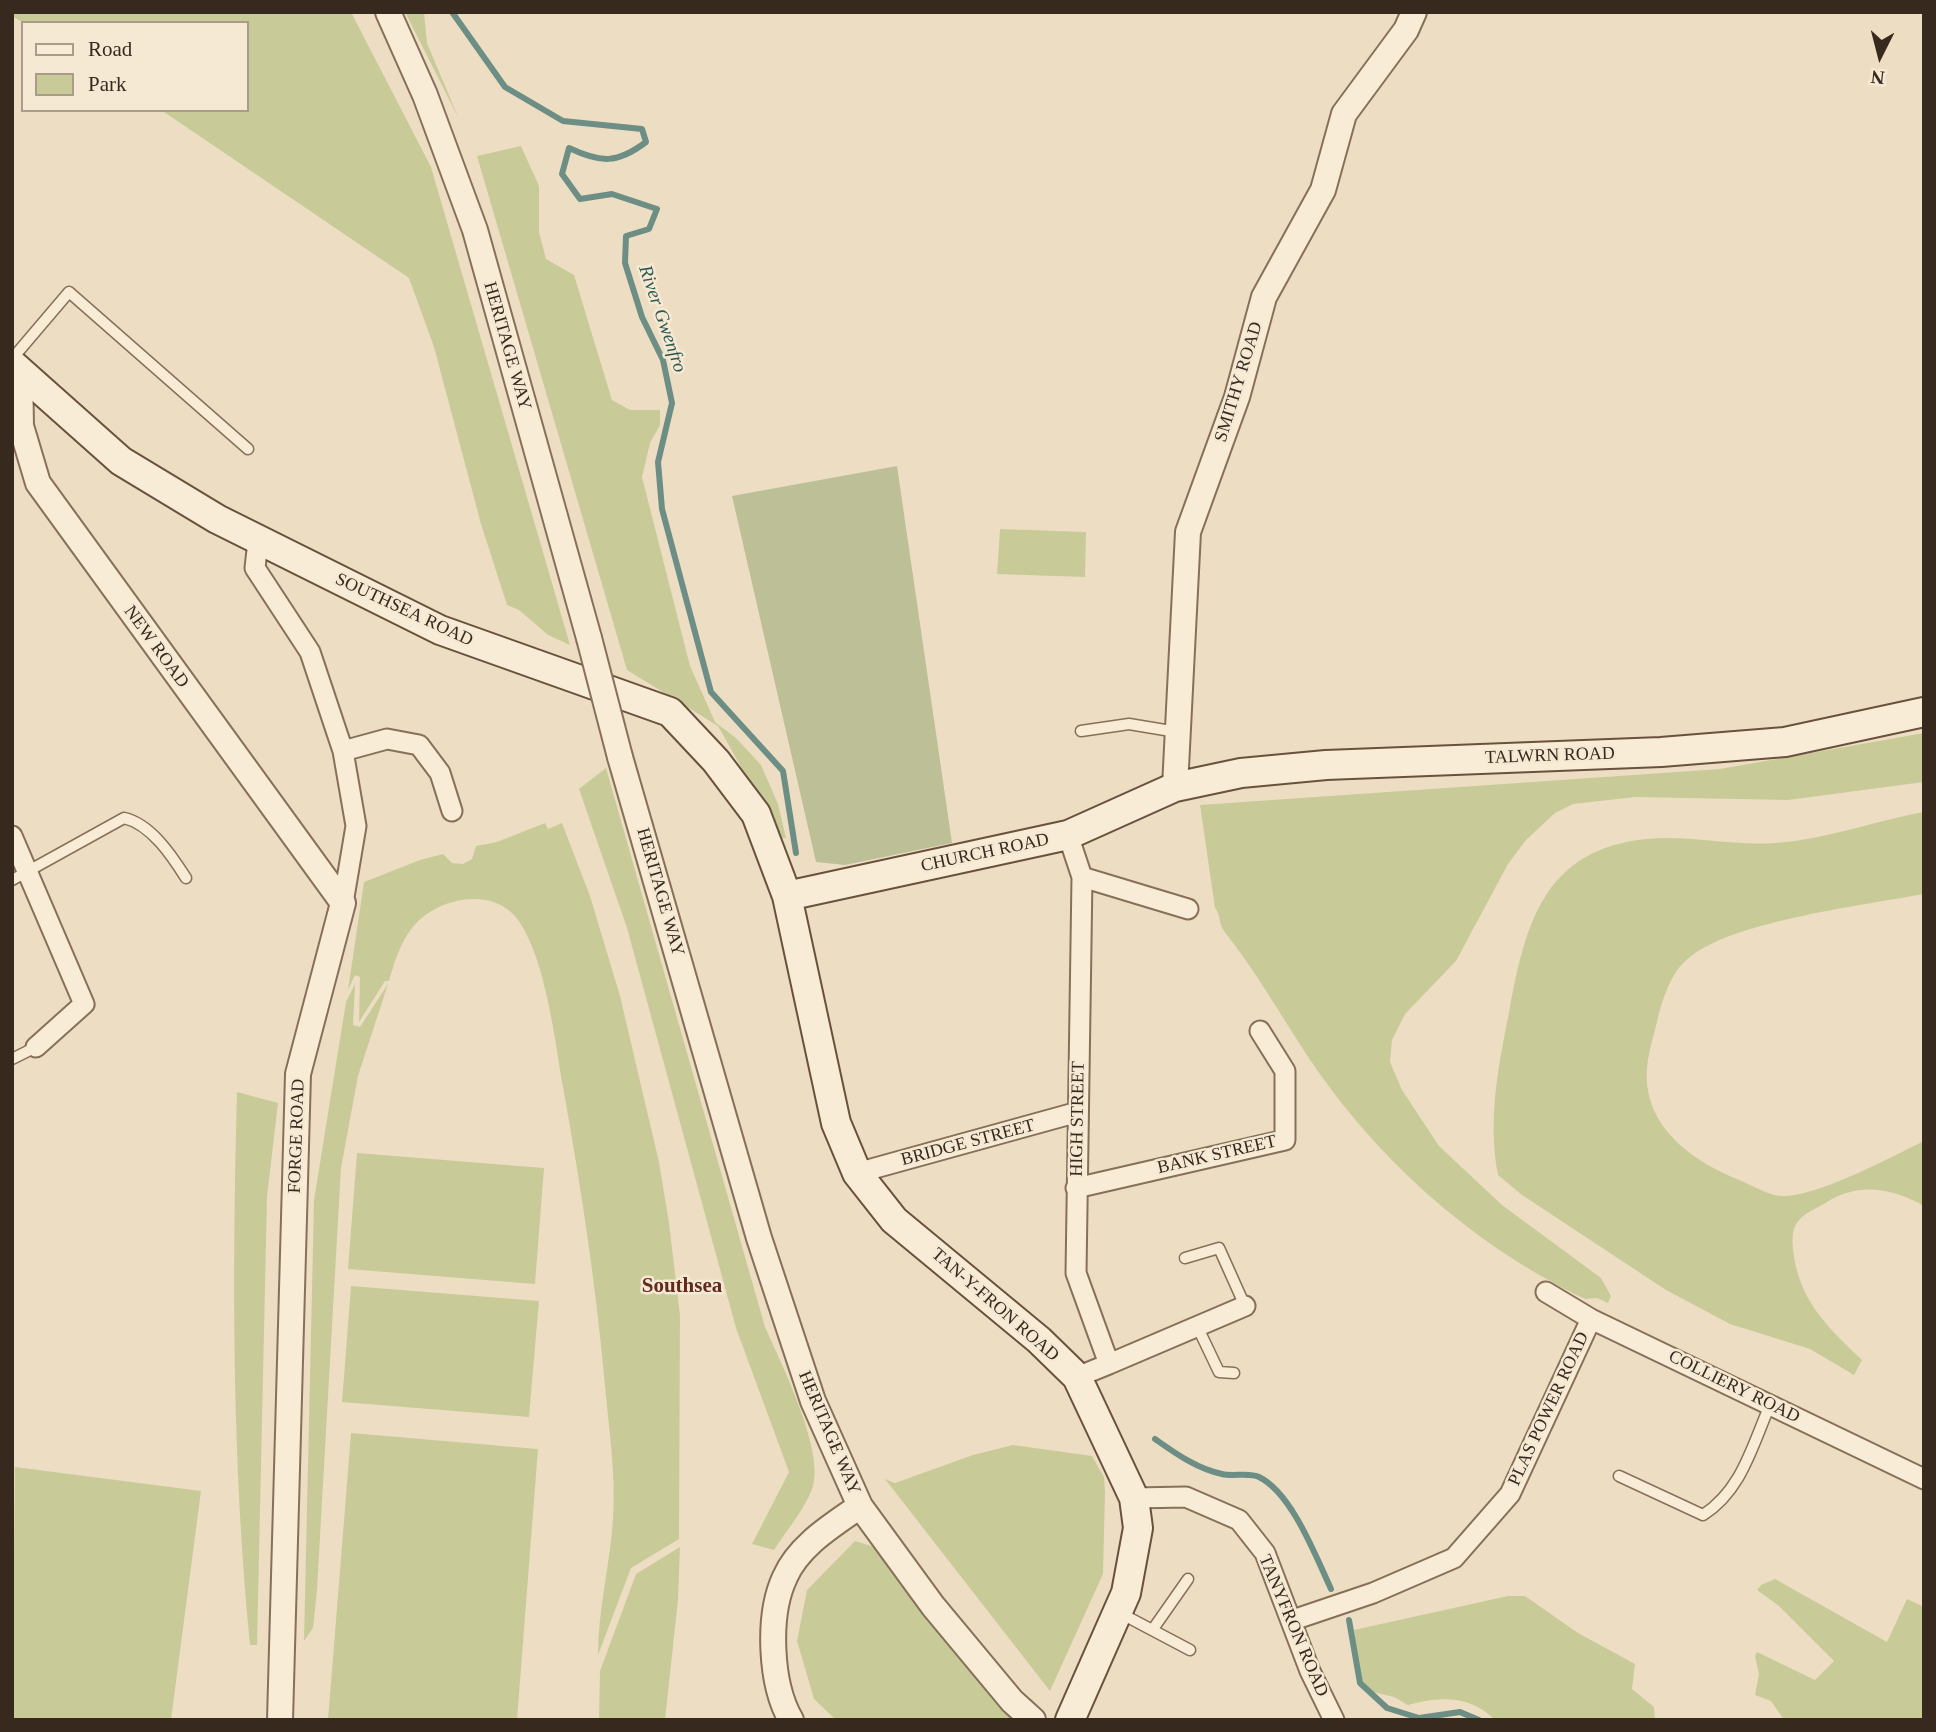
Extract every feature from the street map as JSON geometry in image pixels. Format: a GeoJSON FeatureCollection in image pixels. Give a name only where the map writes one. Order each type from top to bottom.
{"type":"FeatureCollection","features":[{"type":"Feature","properties":{"kind":"main road","name":"SOUTHSEA ROAD"},"geometry":{"type":"LineString","coordinates":[[15,365],[121,461],[258,541],[440,630],[670,712],[716,761],[756,814],[787,896]]}},
{"type":"Feature","properties":{"kind":"main road","name":"TALWRN ROAD"},"geometry":{"type":"LineString","coordinates":[[1175,787],[1241,773],[1326,765],[1661,752],[1785,742],[1924,712]]}},
{"type":"Feature","properties":{"kind":"main road","name":"CHURCH ROAD"},"geometry":{"type":"LineString","coordinates":[[787,896],[1068,835],[1175,787]]}},
{"type":"Feature","properties":{"kind":"main road","name":"TAN-Y-FRON ROAD"},"geometry":{"type":"LineString","coordinates":[[787,896],[836,1123],[858,1173],[894,1220],[1039,1340],[1077,1377],[1135,1498],[1138,1528],[1134,1559],[1118,1612],[1070,1720]]}},
{"type":"Feature","properties":{"kind":"street","name":"HERITAGE WAY"},"geometry":{"type":"LineString","coordinates":[[388,12],[425,95],[475,230],[620,757],[785,1319],[813,1401],[860,1506],[933,1606],[1012,1701],[1033,1720]]}},
{"type":"Feature","properties":{"kind":"street","name":"SMITHY ROAD"},"geometry":{"type":"LineString","coordinates":[[1175,787],[1188,532],[1237,397],[1264,297],[1323,190],[1345,114],[1406,30],[1413,12]]}},
{"type":"Feature","properties":{"kind":"street","name":"NEW ROAD"},"geometry":{"type":"LineString","coordinates":[[15,365],[21,426],[38,483],[343,903]]}},
{"type":"Feature","properties":{"kind":"street","name":"FORGE ROAD"},"geometry":{"type":"LineString","coordinates":[[258,541],[255,568],[310,653],[343,751],[356,826],[343,903],[298,1074],[280,1720]]}},
{"type":"Feature","properties":{"kind":"street"},"geometry":{"type":"LineString","coordinates":[[343,751],[387,739],[419,745],[440,773],[452,811]]}},
{"type":"Feature","properties":{"kind":"street","name":"HIGH STREET"},"geometry":{"type":"LineString","coordinates":[[1068,835],[1082,877],[1076,1273],[1110,1364]]}},
{"type":"Feature","properties":{"kind":"street"},"geometry":{"type":"LineString","coordinates":[[12,836],[20,875],[84,1004],[36,1047]]}},
{"type":"Feature","properties":{"kind":"street"},"geometry":{"type":"LineString","coordinates":[[1082,877],[1188,909]]}},
{"type":"Feature","properties":{"kind":"street","name":"BANK STREET"},"geometry":{"type":"LineString","coordinates":[[1076,1188],[1285,1140],[1285,1070],[1260,1031]]}},
{"type":"Feature","properties":{"kind":"street","name":"BRIDGE STREET"},"geometry":{"type":"LineString","coordinates":[[858,1173],[1079,1112]]}},
{"type":"Feature","properties":{"kind":"street","name":"COLLIERY ROAD"},"geometry":{"type":"LineString","coordinates":[[1546,1293],[1591,1319],[1924,1479]]}},
{"type":"Feature","properties":{"kind":"street"},"geometry":{"type":"LineString","coordinates":[[1077,1377],[1245,1306]]}},
{"type":"Feature","properties":{"kind":"street","name":"PLAS POWER ROAD"},"geometry":{"type":"LineString","coordinates":[[1293,1620],[1373,1593],[1454,1558],[1510,1494],[1591,1319]]}},
{"type":"Feature","properties":{"kind":"street","name":"TANYFRON ROAD"},"geometry":{"type":"LineString","coordinates":[[1135,1498],[1186,1497],[1239,1520],[1265,1553],[1293,1620],[1310,1671],[1334,1720]]}},
{"type":"Feature","properties":{"kind":"street"},"geometry":{"type":"LineString","coordinates":[[791,1720],[785,1709],[774,1664],[775,1619],[785,1577],[821,1532],[860,1506]]}},
{"type":"Feature","properties":{"kind":"lane"},"geometry":{"type":"LineString","coordinates":[[15,365],[69,292],[248,449]]}},
{"type":"Feature","properties":{"kind":"lane"},"geometry":{"type":"LineString","coordinates":[[1081,730],[1129,724],[1178,732]]}},
{"type":"Feature","properties":{"kind":"lane"},"geometry":{"type":"LineString","coordinates":[[20,875],[124,818],[135,821],[150,833],[186,878]]}},
{"type":"Feature","properties":{"kind":"lane"},"geometry":{"type":"LineString","coordinates":[[12,1059],[36,1047]]}},
{"type":"Feature","properties":{"kind":"lane"},"geometry":{"type":"LineString","coordinates":[[1185,1258],[1219,1248],[1245,1306]]}},
{"type":"Feature","properties":{"kind":"lane"},"geometry":{"type":"LineString","coordinates":[[1198,1328],[1219,1372],[1234,1373]]}},
{"type":"Feature","properties":{"kind":"lane"},"geometry":{"type":"LineString","coordinates":[[1619,1476],[1703,1515],[1724,1502],[1736,1484],[1770,1405]]}},
{"type":"Feature","properties":{"kind":"lane"},"geometry":{"type":"LineString","coordinates":[[1153,1629],[1188,1579]]}},
{"type":"Feature","properties":{"kind":"lane"},"geometry":{"type":"LineString","coordinates":[[1118,1612],[1190,1650]]}},
{"type":"Feature","properties":{"kind":"green space"},"geometry":{"type":"Polygon","coordinates":[[[12,12],[351,12],[431,167],[570,645],[548,635],[519,610],[507,605],[481,524],[434,347],[409,278],[164,112],[248,112],[248,21],[21,21],[12,16],[12,12]]]}},
{"type":"Feature","properties":{"kind":"green space"},"geometry":{"type":"Polygon","coordinates":[[[405,12],[424,12],[427,43],[458,117],[405,12]]]}},
{"type":"Feature","properties":{"kind":"green space"},"geometry":{"type":"Polygon","coordinates":[[[521,146],[539,186],[539,232],[546,259],[574,275],[612,400],[630,410],[660,410],[660,425],[650,443],[642,477],[690,666],[715,722],[736,738],[761,765],[778,804],[786,838],[781,838],[718,726],[627,670],[477,156],[521,146]]]}},
{"type":"Feature","properties":{"kind":"green space"},"geometry":{"type":"Polygon","coordinates":[[[897,466],[952,843],[845,865],[816,862],[732,496],[897,466]]]}},
{"type":"Feature","properties":{"kind":"green space"},"geometry":{"type":"Polygon","coordinates":[[[1000,529],[1086,532],[1085,577],[997,574],[1000,529]]]}},
{"type":"Feature","properties":{"kind":"green space"},"geometry":{"type":"Polygon","coordinates":[[[1924,733],[1924,782],[1788,800],[1635,797],[1573,804],[1555,813],[1526,840],[1508,864],[1456,961],[1405,1014],[1392,1040],[1390,1062],[1402,1090],[1439,1146],[1502,1205],[1601,1278],[1611,1296],[1608,1303],[1597,1298],[1585,1299],[1502,1251],[1463,1223],[1391,1159],[1328,1086],[1255,973],[1222,929],[1215,908],[1200,805],[1720,769],[1924,733]]]}},
{"type":"Feature","properties":{"kind":"green space"},"geometry":{"type":"Polygon","coordinates":[[[606,768],[765,1327],[799,1406],[812,1451],[815,1470],[810,1494],[774,1550],[752,1544],[789,1472],[736,1328],[627,928],[579,789],[606,768]]]}},
{"type":"Feature","properties":{"kind":"green space"},"geometry":{"type":"Polygon","coordinates":[[[1924,812],[1924,894],[1801,916],[1710,944],[1683,963],[1668,987],[1648,1061],[1647,1084],[1651,1101],[1657,1117],[1678,1143],[1706,1164],[1770,1194],[1796,1195],[1832,1184],[1924,1141],[1924,1206],[1888,1192],[1851,1192],[1806,1214],[1794,1229],[1793,1249],[1801,1283],[1826,1324],[1862,1360],[1854,1375],[1810,1349],[1730,1324],[1666,1290],[1522,1195],[1498,1175],[1494,1132],[1496,1091],[1516,976],[1533,919],[1546,895],[1563,874],[1585,858],[1612,846],[1647,839],[1678,838],[1758,844],[1793,841],[1924,812]]]}},
{"type":"Feature","properties":{"kind":"green space"},"geometry":{"type":"Polygon","coordinates":[[[545,823],[548,829],[562,823],[590,896],[620,996],[659,1162],[680,1315],[679,1539],[631,1568],[598,1655],[613,1519],[612,1452],[582,1199],[552,1022],[534,951],[525,931],[507,909],[482,899],[455,901],[433,910],[414,925],[397,956],[389,981],[385,981],[359,1022],[360,977],[355,975],[348,990],[364,882],[443,854],[452,863],[463,864],[472,859],[476,846],[497,842],[545,823]]]}},
{"type":"Feature","properties":{"kind":"green space"},"geometry":{"type":"Polygon","coordinates":[[[355,984],[353,1025],[360,1027],[388,984],[358,1076],[341,1168],[317,1590],[313,1628],[304,1641],[314,1200],[346,1002],[355,984]]]}},
{"type":"Feature","properties":{"kind":"green space"},"geometry":{"type":"Polygon","coordinates":[[[237,1092],[278,1103],[267,1197],[257,1645],[250,1645],[237,1438],[234,1231],[237,1092]]]}},
{"type":"Feature","properties":{"kind":"green space"},"geometry":{"type":"Polygon","coordinates":[[[357,1153],[544,1168],[535,1284],[348,1269],[357,1153]]]}},
{"type":"Feature","properties":{"kind":"green space"},"geometry":{"type":"Polygon","coordinates":[[[351,1286],[539,1301],[529,1417],[342,1402],[351,1286]]]}},
{"type":"Feature","properties":{"kind":"green space"},"geometry":{"type":"Polygon","coordinates":[[[351,1433],[538,1449],[517,1720],[328,1720],[351,1433]]]}},
{"type":"Feature","properties":{"kind":"green space"},"geometry":{"type":"Polygon","coordinates":[[[1013,1445],[1092,1456],[1104,1477],[1103,1574],[1050,1691],[885,1479],[895,1483],[973,1455],[1013,1445]]]}},
{"type":"Feature","properties":{"kind":"green space"},"geometry":{"type":"Polygon","coordinates":[[[15,1467],[201,1491],[171,1720],[12,1720],[15,1467]]]}},
{"type":"Feature","properties":{"kind":"green space"},"geometry":{"type":"Polygon","coordinates":[[[855,1541],[875,1547],[1013,1720],[836,1720],[814,1699],[797,1641],[807,1590],[855,1541]]]}},
{"type":"Feature","properties":{"kind":"green space"},"geometry":{"type":"Polygon","coordinates":[[[680,1547],[678,1600],[665,1720],[599,1720],[600,1671],[636,1574],[680,1547]]]}},
{"type":"Feature","properties":{"kind":"green space"},"geometry":{"type":"Polygon","coordinates":[[[1775,1579],[1887,1642],[1907,1599],[1924,1607],[1924,1720],[1784,1720],[1771,1701],[1755,1695],[1759,1674],[1755,1656],[1757,1652],[1815,1680],[1834,1661],[1779,1606],[1757,1590],[1761,1585],[1775,1579]]]}},
{"type":"Feature","properties":{"kind":"green space"},"geometry":{"type":"Polygon","coordinates":[[[1508,1596],[1525,1596],[1578,1633],[1635,1664],[1632,1689],[1654,1707],[1655,1720],[1495,1720],[1476,1706],[1465,1702],[1443,1699],[1408,1705],[1394,1697],[1368,1691],[1359,1675],[1354,1630],[1508,1596]]]}},
{"type":"Feature","properties":{"kind":"waterway","name":"River Gwenfro"},"geometry":{"type":"LineString","coordinates":[[452,12],[505,87],[563,121],[642,129],[646,142],[617,158],[590,156],[569,148],[562,174],[580,199],[612,194],[657,209],[649,229],[626,236],[625,263],[642,317],[663,360],[672,403],[658,462],[662,509],[711,692],[783,771],[796,853]]}},
{"type":"Feature","properties":{"kind":"waterway","name":"River Gwenfro"},"geometry":{"type":"LineString","coordinates":[[1155,1439],[1187,1460],[1213,1472],[1255,1476],[1271,1485],[1302,1527],[1331,1589]]}},
{"type":"Feature","properties":{"kind":"waterway","name":"River Gwenfro"},"geometry":{"type":"LineString","coordinates":[[1349,1620],[1360,1683],[1387,1708],[1419,1718],[1460,1712],[1479,1720]]}},
{"type":"Feature","properties":{"kind":"district","name":"Southsea"},"geometry":{"type":"Point","coordinates":[682,1287]}}]}
